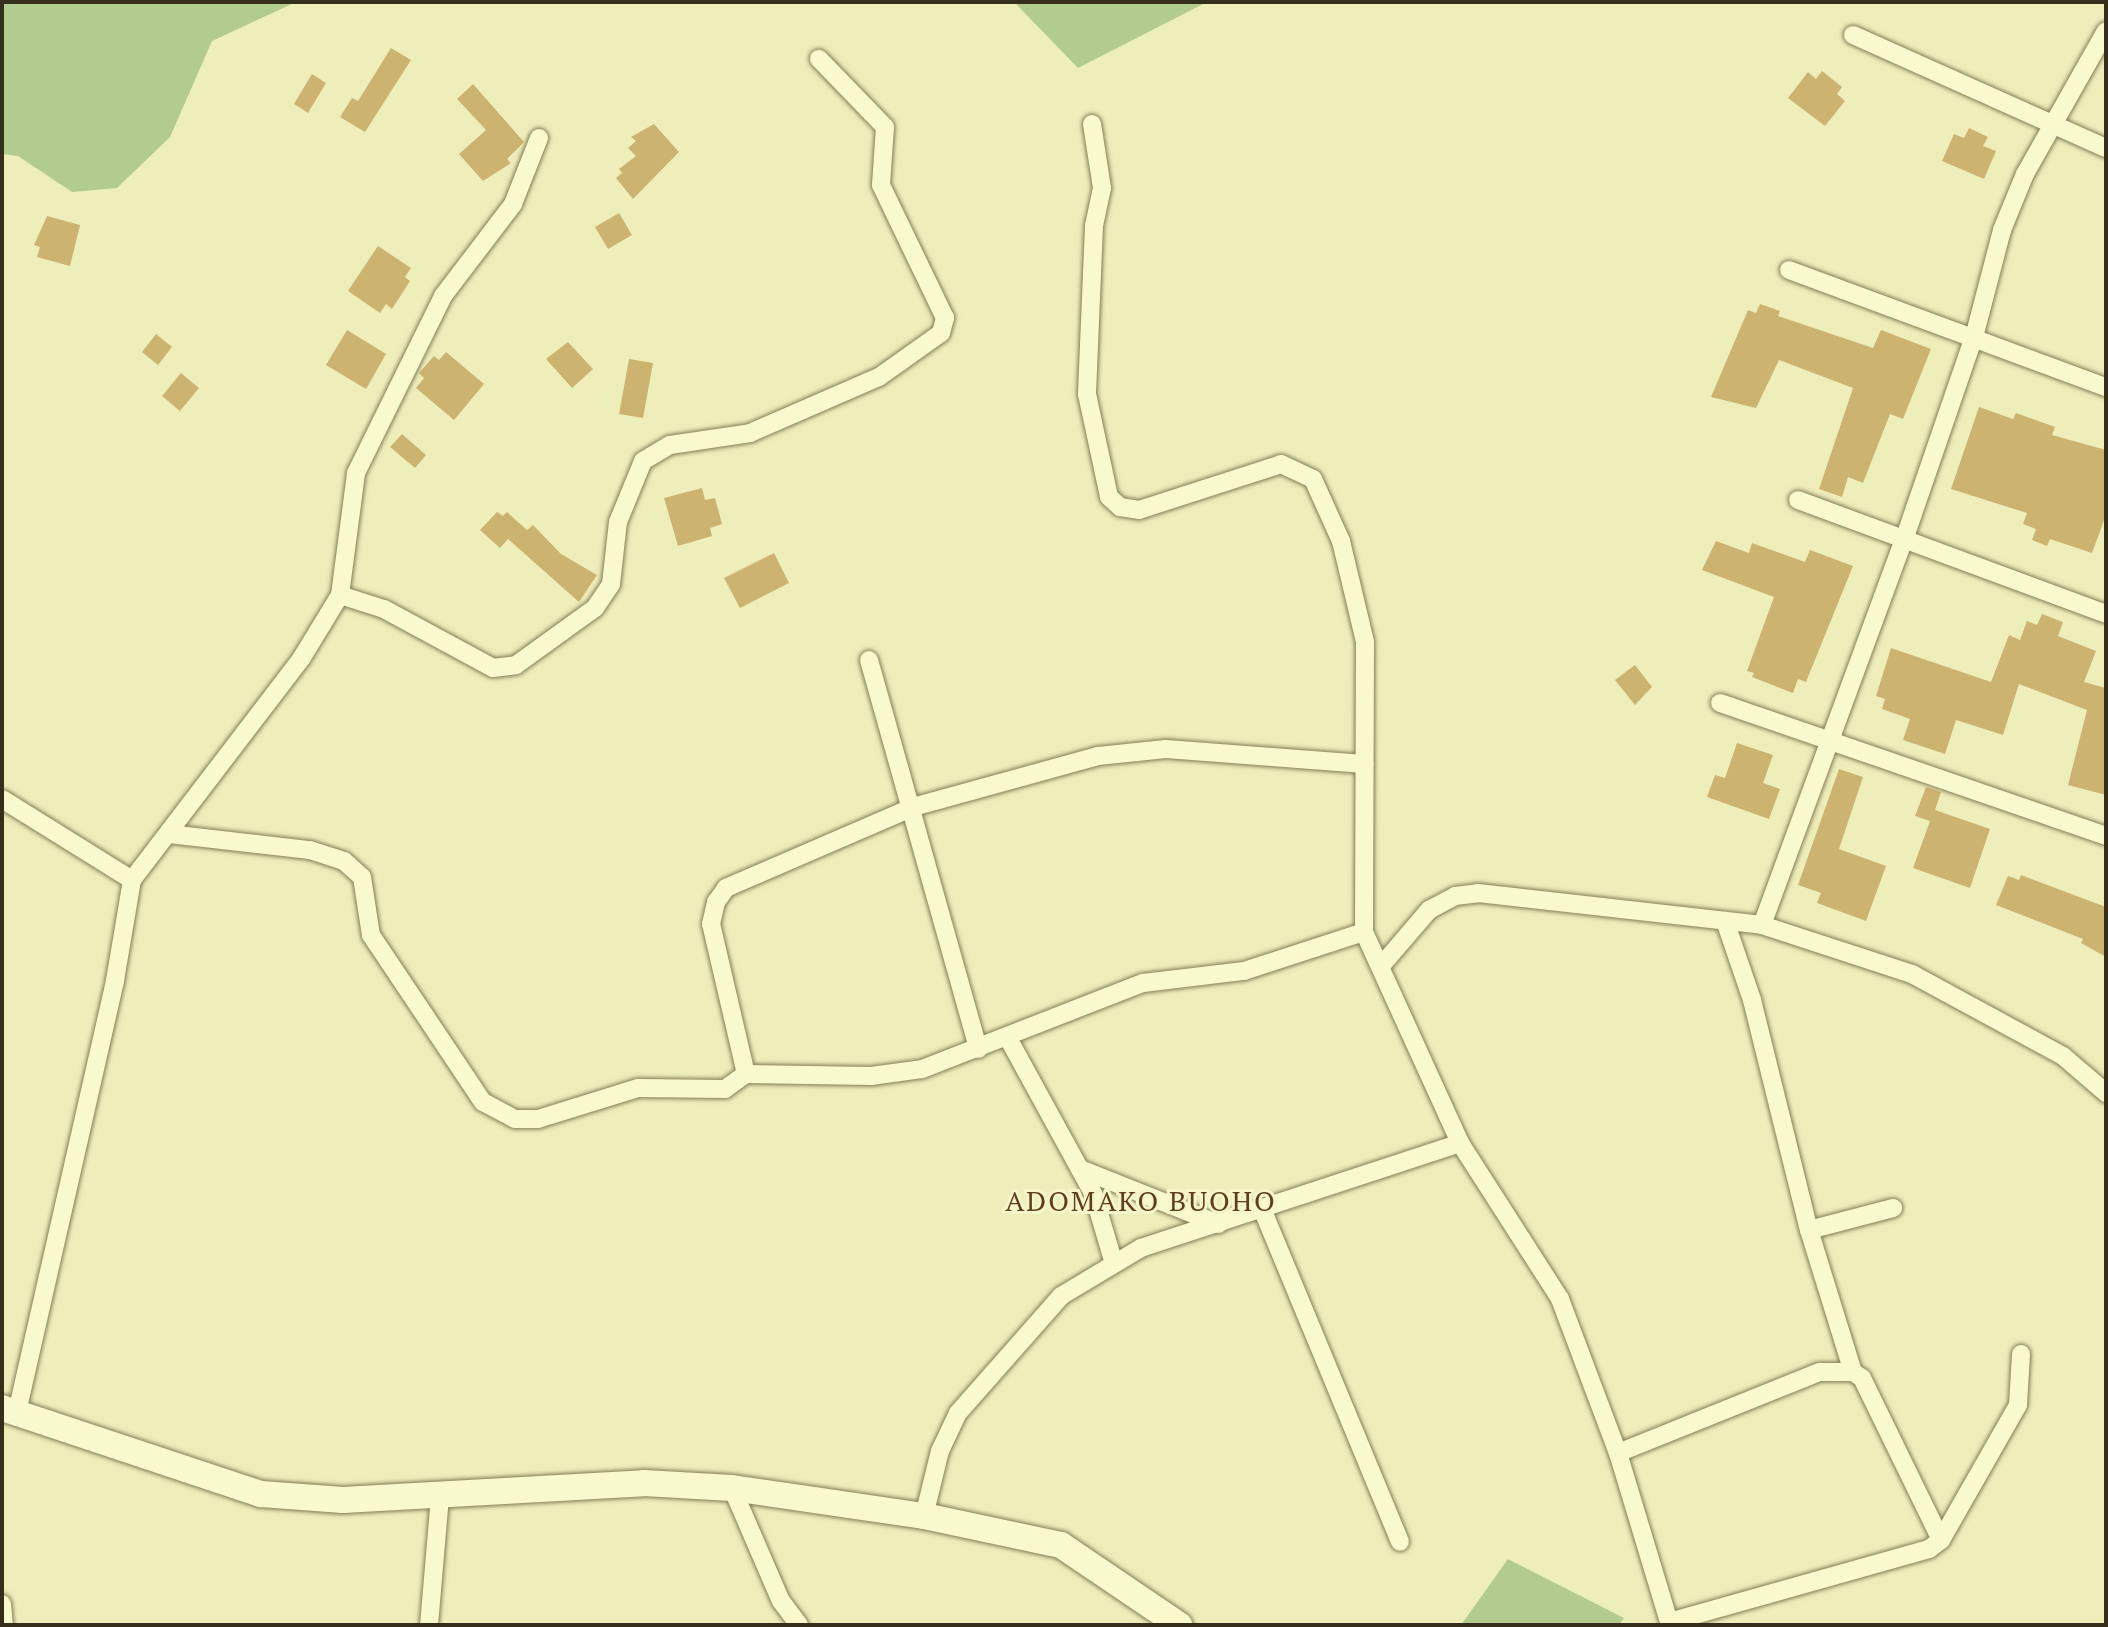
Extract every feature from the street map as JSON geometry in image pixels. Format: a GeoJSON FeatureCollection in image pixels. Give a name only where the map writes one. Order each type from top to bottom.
{"type":"FeatureCollection","features":[{"type":"Feature","properties":{"kind":"street"},"geometry":{"type":"LineString","coordinates":[[1762,925],[1834,741],[1905,537],[1974,337],[2002,230],[2025,174],[2057,125],[2106,31]]}},
{"type":"Feature","properties":{"kind":"street"},"geometry":{"type":"LineString","coordinates":[[1853,35],[2106,148]]}},
{"type":"Feature","properties":{"kind":"street"},"geometry":{"type":"LineString","coordinates":[[340,595],[384,609],[493,668],[516,665],[595,608],[611,584],[618,522],[643,461],[670,445],[750,433],[879,377],[941,333],[945,318],[881,185],[885,127],[819,59]]}},
{"type":"Feature","properties":{"kind":"street"},"geometry":{"type":"LineString","coordinates":[[1092,124],[1102,188],[1094,226],[1087,394],[1109,497],[1120,507],[1139,510],[1281,464],[1313,479],[1341,541],[1365,642],[1364,932],[1460,1143],[1560,1299],[1618,1453],[1672,1623],[1929,1549],[1941,1540],[2018,1405],[2021,1354]]}},
{"type":"Feature","properties":{"kind":"street"},"geometry":{"type":"LineString","coordinates":[[539,138],[513,204],[443,296],[356,473],[340,595],[301,659],[132,880],[115,981],[10,1410],[261,1494],[343,1500],[644,1483],[732,1488],[924,1516],[1061,1545],[1179,1625]]}},
{"type":"Feature","properties":{"kind":"street"},"geometry":{"type":"LineString","coordinates":[[1789,270],[2106,387]]}},
{"type":"Feature","properties":{"kind":"street"},"geometry":{"type":"LineString","coordinates":[[1798,500],[1905,537],[2106,614]]}},
{"type":"Feature","properties":{"kind":"street"},"geometry":{"type":"LineString","coordinates":[[869,660],[913,807],[978,1049]]}},
{"type":"Feature","properties":{"kind":"street"},"geometry":{"type":"LineString","coordinates":[[1720,703],[2106,836]]}},
{"type":"Feature","properties":{"kind":"street"},"geometry":{"type":"LineString","coordinates":[[746,1074],[711,924],[716,902],[726,888],[913,807],[1098,756],[1166,749],[1364,764]]}},
{"type":"Feature","properties":{"kind":"street"},"geometry":{"type":"LineString","coordinates":[[2,799],[132,880]]}},
{"type":"Feature","properties":{"kind":"street"},"geometry":{"type":"LineString","coordinates":[[169,834],[310,850],[344,861],[362,877],[371,935],[483,1102],[515,1119],[538,1119],[638,1088],[725,1089],[746,1074],[871,1076],[922,1069],[1008,1038],[1071,1008],[1143,983],[1244,971],[1364,932]]}},
{"type":"Feature","properties":{"kind":"street"},"geometry":{"type":"LineString","coordinates":[[1381,966],[1429,910],[1455,896],[1478,893],[1762,925],[1912,974],[2063,1056],[2106,1093]]}},
{"type":"Feature","properties":{"kind":"street"},"geometry":{"type":"LineString","coordinates":[[1725,921],[1752,1000],[1809,1230],[1853,1372]]}},
{"type":"Feature","properties":{"kind":"street"},"geometry":{"type":"LineString","coordinates":[[1008,1038],[1093,1193],[1113,1260]]}},
{"type":"Feature","properties":{"kind":"street"},"geometry":{"type":"LineString","coordinates":[[924,1516],[940,1451],[958,1413],[1061,1296],[1113,1260],[1460,1143]]}},
{"type":"Feature","properties":{"kind":"street"},"geometry":{"type":"LineString","coordinates":[[1080,1169],[1218,1224]]}},
{"type":"Feature","properties":{"kind":"street"},"geometry":{"type":"LineString","coordinates":[[1809,1230],[1893,1208]]}},
{"type":"Feature","properties":{"kind":"street"},"geometry":{"type":"LineString","coordinates":[[1263,1211],[1400,1542]]}},
{"type":"Feature","properties":{"kind":"street"},"geometry":{"type":"LineString","coordinates":[[1618,1453],[1820,1372],[1853,1372],[1862,1378],[1941,1540]]}},
{"type":"Feature","properties":{"kind":"street"},"geometry":{"type":"LineString","coordinates":[[732,1488],[781,1601],[799,1625]]}},
{"type":"Feature","properties":{"kind":"street"},"geometry":{"type":"LineString","coordinates":[[429,1625],[440,1496]]}},
{"type":"Feature","properties":{"kind":"street"},"geometry":{"type":"LineString","coordinates":[[2,1604],[4,1625]]}},
{"type":"Feature","properties":{"kind":"green space"},"geometry":{"type":"Polygon","coordinates":[[[2,2],[296,2],[212,41],[170,137],[117,188],[72,192],[18,156],[2,154],[2,2]]]}},
{"type":"Feature","properties":{"kind":"green space"},"geometry":{"type":"Polygon","coordinates":[[[1014,2],[1207,2],[1078,68],[1014,2]]]}},
{"type":"Feature","properties":{"kind":"green space"},"geometry":{"type":"Polygon","coordinates":[[[1508,1559],[1624,1618],[1619,1625],[1461,1625],[1508,1559]]]}},
{"type":"Feature","properties":{"kind":"building"},"geometry":{"type":"Polygon","coordinates":[[[391,48],[411,60],[365,132],[340,117],[352,98],[358,101],[391,48]]]}},
{"type":"Feature","properties":{"kind":"building"},"geometry":{"type":"Polygon","coordinates":[[[1822,71],[1842,87],[1837,94],[1845,101],[1825,126],[1788,98],[1808,72],[1816,79],[1822,71]]]}},
{"type":"Feature","properties":{"kind":"building"},"geometry":{"type":"Polygon","coordinates":[[[312,74],[326,83],[308,113],[294,104],[312,74]]]}},
{"type":"Feature","properties":{"kind":"building"},"geometry":{"type":"Polygon","coordinates":[[[473,84],[524,142],[507,159],[511,163],[483,181],[459,154],[486,130],[457,99],[473,84]]]}},
{"type":"Feature","properties":{"kind":"building"},"geometry":{"type":"Polygon","coordinates":[[[654,124],[679,152],[633,199],[616,178],[622,173],[619,169],[636,156],[628,148],[636,141],[631,137],[654,124]]]}},
{"type":"Feature","properties":{"kind":"building"},"geometry":{"type":"Polygon","coordinates":[[[1969,128],[1988,137],[1983,146],[1996,151],[1984,179],[1942,161],[1954,134],[1964,138],[1969,128]]]}},
{"type":"Feature","properties":{"kind":"building"},"geometry":{"type":"Polygon","coordinates":[[[619,213],[632,235],[608,249],[595,227],[619,213]]]}},
{"type":"Feature","properties":{"kind":"building"},"geometry":{"type":"Polygon","coordinates":[[[47,216],[80,225],[70,266],[37,257],[40,247],[34,245],[47,216]]]}},
{"type":"Feature","properties":{"kind":"building"},"geometry":{"type":"Polygon","coordinates":[[[378,246],[411,268],[405,277],[410,281],[392,309],[386,304],[380,313],[348,291],[378,246]]]}},
{"type":"Feature","properties":{"kind":"building"},"geometry":{"type":"Polygon","coordinates":[[[1760,304],[1780,311],[1778,316],[1873,348],[1881,330],[1931,349],[1903,419],[1890,414],[1863,483],[1848,477],[1842,497],[1819,489],[1853,388],[1779,360],[1756,408],[1711,397],[1748,310],[1756,313],[1760,304]]]}},
{"type":"Feature","properties":{"kind":"building"},"geometry":{"type":"Polygon","coordinates":[[[347,330],[386,354],[366,389],[326,365],[347,330]]]}},
{"type":"Feature","properties":{"kind":"building"},"geometry":{"type":"Polygon","coordinates":[[[156,334],[172,347],[158,365],[142,352],[156,334]]]}},
{"type":"Feature","properties":{"kind":"building"},"geometry":{"type":"Polygon","coordinates":[[[568,342],[593,369],[572,388],[546,359],[568,342]]]}},
{"type":"Feature","properties":{"kind":"building"},"geometry":{"type":"Polygon","coordinates":[[[446,352],[484,384],[454,420],[416,388],[424,378],[419,373],[434,356],[439,360],[446,352]]]}},
{"type":"Feature","properties":{"kind":"building"},"geometry":{"type":"Polygon","coordinates":[[[629,359],[653,363],[643,418],[619,414],[629,359]]]}},
{"type":"Feature","properties":{"kind":"building"},"geometry":{"type":"Polygon","coordinates":[[[181,373],[199,388],[180,411],[162,396],[181,373]]]}},
{"type":"Feature","properties":{"kind":"building"},"geometry":{"type":"Polygon","coordinates":[[[1979,407],[2013,419],[2016,413],[2055,427],[2052,435],[2106,450],[2106,515],[2092,553],[2050,539],[2047,546],[2032,540],[2036,529],[2023,524],[2027,513],[1951,489],[1979,407]]]}},
{"type":"Feature","properties":{"kind":"building"},"geometry":{"type":"Polygon","coordinates":[[[402,434],[426,455],[415,468],[390,447],[402,434]]]}},
{"type":"Feature","properties":{"kind":"building"},"geometry":{"type":"Polygon","coordinates":[[[702,488],[705,500],[715,498],[722,524],[710,528],[712,536],[678,546],[664,498],[702,488]]]}},
{"type":"Feature","properties":{"kind":"building"},"geometry":{"type":"Polygon","coordinates":[[[497,512],[503,516],[507,512],[527,530],[533,525],[561,554],[597,575],[579,602],[508,539],[500,548],[480,530],[497,512]]]}},
{"type":"Feature","properties":{"kind":"building"},"geometry":{"type":"Polygon","coordinates":[[[1716,541],[1749,553],[1752,543],[1805,562],[1810,550],[1853,566],[1806,682],[1798,679],[1793,693],[1752,677],[1754,673],[1747,671],[1774,597],[1702,570],[1716,541]]]}},
{"type":"Feature","properties":{"kind":"building"},"geometry":{"type":"Polygon","coordinates":[[[774,553],[789,583],[740,608],[724,578],[774,553]]]}},
{"type":"Feature","properties":{"kind":"building"},"geometry":{"type":"Polygon","coordinates":[[[2042,614],[2063,622],[2058,636],[2096,651],[2084,682],[2106,688],[2106,795],[2068,785],[2087,710],[2019,684],[2003,735],[1956,720],[1945,754],[1903,740],[1910,719],[1882,709],[1885,699],[1876,696],[1891,648],[1991,682],[2009,635],[2020,640],[2027,621],[2037,625],[2042,614]]]}},
{"type":"Feature","properties":{"kind":"building"},"geometry":{"type":"Polygon","coordinates":[[[1635,665],[1652,687],[1635,705],[1615,680],[1635,665]]]}},
{"type":"Feature","properties":{"kind":"building"},"geometry":{"type":"Polygon","coordinates":[[[1737,743],[1773,755],[1763,783],[1780,789],[1769,819],[1707,797],[1715,775],[1725,778],[1737,743]]]}},
{"type":"Feature","properties":{"kind":"building"},"geometry":{"type":"Polygon","coordinates":[[[1839,769],[1863,777],[1839,849],[1886,866],[1866,921],[1817,903],[1821,893],[1798,885],[1839,769]]]}},
{"type":"Feature","properties":{"kind":"building"},"geometry":{"type":"Polygon","coordinates":[[[1926,787],[1941,792],[1935,810],[1990,829],[1970,888],[1913,868],[1930,821],[1915,816],[1926,787]]]}},
{"type":"Feature","properties":{"kind":"building"},"geometry":{"type":"Polygon","coordinates":[[[2021,875],[2106,907],[2106,957],[2081,943],[2083,939],[1996,905],[2008,876],[2019,880],[2021,875]]]}},
{"type":"Feature","properties":{"kind":"district","name":"ADOMAKO BUOHO"},"geometry":{"type":"Point","coordinates":[1141,1201]}}]}
